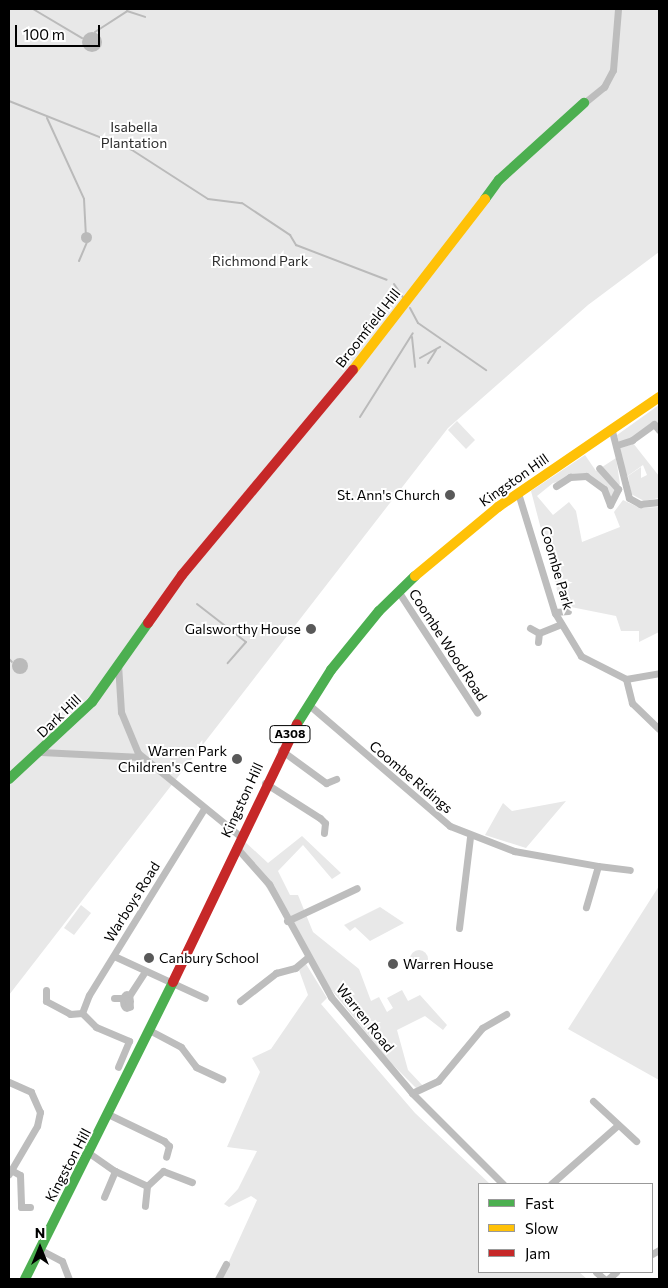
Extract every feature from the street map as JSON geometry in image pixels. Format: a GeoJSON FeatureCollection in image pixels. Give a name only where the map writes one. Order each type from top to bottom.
{"type":"FeatureCollection","features":[{"type":"Feature","properties":{"kind":"main road","name":"Broomfield Hill"},"geometry":{"type":"LineString","coordinates":[[118,664],[182,575],[365,356],[499,180],[584,103]]}},
{"type":"Feature","properties":{"kind":"main road","name":"Kingston Hill"},"geometry":{"type":"LineString","coordinates":[[25,1279],[151,1031],[281,750],[308,704],[360,632],[398,591],[518,493],[612,431],[659,397]]}},
{"type":"Feature","properties":{"kind":"main road","name":"Dark Hill"},"geometry":{"type":"LineString","coordinates":[[9,779],[41,752],[92,702],[118,664]]}},
{"type":"Feature","properties":{"kind":"street","name":"Broomfield Hill"},"geometry":{"type":"LineString","coordinates":[[584,103],[604,87],[613,70],[618,9]]}},
{"type":"Feature","properties":{"kind":"street"},"geometry":{"type":"LineString","coordinates":[[617,445],[632,440],[654,424],[659,430]]}},
{"type":"Feature","properties":{"kind":"street"},"geometry":{"type":"LineString","coordinates":[[556,486],[570,477],[586,476],[604,489],[610,505],[621,487],[617,445],[612,431]]}},
{"type":"Feature","properties":{"kind":"street"},"geometry":{"type":"LineString","coordinates":[[599,468],[621,487],[634,502],[659,502]]}},
{"type":"Feature","properties":{"kind":"street","name":"Coombe Park"},"geometry":{"type":"LineString","coordinates":[[518,493],[555,612],[561,624],[581,656],[626,679]]}},
{"type":"Feature","properties":{"kind":"street","name":"Coombe Wood Road"},"geometry":{"type":"LineString","coordinates":[[398,591],[477,712]]}},
{"type":"Feature","properties":{"kind":"street"},"geometry":{"type":"LineString","coordinates":[[555,612],[568,611]]}},
{"type":"Feature","properties":{"kind":"street"},"geometry":{"type":"LineString","coordinates":[[539,633],[561,624]]}},
{"type":"Feature","properties":{"kind":"street"},"geometry":{"type":"LineString","coordinates":[[530,628],[539,633]]}},
{"type":"Feature","properties":{"kind":"street"},"geometry":{"type":"LineString","coordinates":[[538,642],[539,633]]}},
{"type":"Feature","properties":{"kind":"street"},"geometry":{"type":"LineString","coordinates":[[118,664],[123,722],[141,757],[241,837]]}},
{"type":"Feature","properties":{"kind":"street"},"geometry":{"type":"LineString","coordinates":[[659,673],[626,679],[632,703],[659,729]]}},
{"type":"Feature","properties":{"kind":"street","name":"Coombe Ridings"},"geometry":{"type":"LineString","coordinates":[[308,704],[434,816],[470,837],[556,861],[630,870]]}},
{"type":"Feature","properties":{"kind":"street"},"geometry":{"type":"LineString","coordinates":[[281,750],[326,783],[336,779]]}},
{"type":"Feature","properties":{"kind":"street"},"geometry":{"type":"LineString","coordinates":[[41,752],[141,757]]}},
{"type":"Feature","properties":{"kind":"street"},"geometry":{"type":"LineString","coordinates":[[266,783],[320,818],[325,823],[324,833]]}},
{"type":"Feature","properties":{"kind":"street","name":"Warboys Road"},"geometry":{"type":"LineString","coordinates":[[83,1011],[114,956],[204,809]]}},
{"type":"Feature","properties":{"kind":"street"},"geometry":{"type":"LineString","coordinates":[[459,928],[470,837]]}},
{"type":"Feature","properties":{"kind":"street","name":"Warren Road"},"geometry":{"type":"LineString","coordinates":[[236,847],[269,884],[307,958],[331,997],[412,1093],[502,1183]]}},
{"type":"Feature","properties":{"kind":"street"},"geometry":{"type":"LineString","coordinates":[[586,907],[598,866]]}},
{"type":"Feature","properties":{"kind":"street"},"geometry":{"type":"LineString","coordinates":[[287,921],[357,888]]}},
{"type":"Feature","properties":{"kind":"street"},"geometry":{"type":"LineString","coordinates":[[114,956],[204,998]]}},
{"type":"Feature","properties":{"kind":"street"},"geometry":{"type":"LineString","coordinates":[[240,1001],[276,973],[295,968],[307,958]]}},
{"type":"Feature","properties":{"kind":"street"},"geometry":{"type":"LineString","coordinates":[[114,998],[128,1000],[146,971]]}},
{"type":"Feature","properties":{"kind":"street"},"geometry":{"type":"LineString","coordinates":[[40,1007],[46,1001],[46,990]]}},
{"type":"Feature","properties":{"kind":"street"},"geometry":{"type":"LineString","coordinates":[[46,1001],[70,1014],[83,1011],[96,1027],[129,1041],[118,1067]]}},
{"type":"Feature","properties":{"kind":"street"},"geometry":{"type":"LineString","coordinates":[[412,1093],[438,1081],[482,1028],[506,1014]]}},
{"type":"Feature","properties":{"kind":"street"},"geometry":{"type":"LineString","coordinates":[[151,1031],[181,1048],[196,1067],[222,1079]]}},
{"type":"Feature","properties":{"kind":"street"},"geometry":{"type":"LineString","coordinates":[[9,1082],[31,1092],[40,1112],[37,1126],[10,1172],[20,1175],[22,1207],[30,1207]]}},
{"type":"Feature","properties":{"kind":"street"},"geometry":{"type":"LineString","coordinates":[[593,1101],[636,1140]]}},
{"type":"Feature","properties":{"kind":"street"},"geometry":{"type":"LineString","coordinates":[[110,1115],[172,1146],[166,1157]]}},
{"type":"Feature","properties":{"kind":"street"},"geometry":{"type":"LineString","coordinates":[[552,1183],[618,1125]]}},
{"type":"Feature","properties":{"kind":"street"},"geometry":{"type":"LineString","coordinates":[[89,1153],[115,1171],[147,1186]]}},
{"type":"Feature","properties":{"kind":"street"},"geometry":{"type":"LineString","coordinates":[[104,1197],[115,1171]]}},
{"type":"Feature","properties":{"kind":"street"},"geometry":{"type":"LineString","coordinates":[[144,1206],[147,1186],[163,1171],[192,1182]]}},
{"type":"Feature","properties":{"kind":"street"},"geometry":{"type":"LineString","coordinates":[[39,1249],[62,1261],[69,1279]]}},
{"type":"Feature","properties":{"kind":"street"},"geometry":{"type":"LineString","coordinates":[[218,1279],[226,1264]]}},
{"type":"Feature","properties":{"kind":"green space","name":"Richmond Park"},"geometry":{"type":"Polygon","coordinates":[[[9,9],[659,9],[659,252],[588,305],[448,428],[9,995],[9,9]]]}},
{"type":"Feature","properties":{"kind":"green space"},"geometry":{"type":"Polygon","coordinates":[[[659,405],[659,427],[656,423],[633,439],[619,442],[617,435],[659,405]]]}},
{"type":"Feature","properties":{"kind":"green space"},"geometry":{"type":"Polygon","coordinates":[[[457,421],[475,440],[466,449],[448,430],[457,421]]]}},
{"type":"Feature","properties":{"kind":"green space"},"geometry":{"type":"Polygon","coordinates":[[[633,443],[659,476],[659,498],[644,501],[631,494],[628,476],[641,467],[641,478],[647,475],[643,465],[626,477],[619,446],[633,443]]]}},
{"type":"Feature","properties":{"kind":"green space"},"geometry":{"type":"Polygon","coordinates":[[[585,455],[596,471],[616,458],[620,484],[612,499],[589,475],[553,483],[537,496],[553,515],[569,502],[576,511],[582,542],[620,527],[614,512],[623,500],[640,508],[659,507],[659,632],[639,642],[639,631],[621,631],[616,616],[561,605],[531,491],[585,455]]]}},
{"type":"Feature","properties":{"kind":"green space"},"geometry":{"type":"Polygon","coordinates":[[[566,801],[526,848],[485,835],[503,803],[512,811],[566,801]]]}},
{"type":"Feature","properties":{"kind":"green space"},"geometry":{"type":"Polygon","coordinates":[[[302,836],[341,873],[332,879],[303,845],[278,871],[290,895],[298,895],[313,932],[359,969],[371,1001],[379,997],[387,1012],[393,1008],[387,998],[402,990],[408,1001],[420,995],[447,1025],[443,1030],[425,1016],[397,1030],[408,1070],[424,1087],[417,1089],[391,1063],[329,987],[241,847],[243,840],[268,863],[302,836]]]}},
{"type":"Feature","properties":{"kind":"green space"},"geometry":{"type":"Polygon","coordinates":[[[659,886],[659,1080],[568,1029],[659,886]]]}},
{"type":"Feature","properties":{"kind":"green space"},"geometry":{"type":"Polygon","coordinates":[[[81,905],[91,913],[74,935],[64,928],[81,905]]]}},
{"type":"Feature","properties":{"kind":"green space"},"geometry":{"type":"Polygon","coordinates":[[[380,907],[404,923],[370,941],[355,927],[350,931],[344,925],[380,907]]]}},
{"type":"Feature","properties":{"kind":"green space"},"geometry":{"type":"Polygon","coordinates":[[[415,950],[423,950],[428,955],[426,966],[415,968],[410,963],[410,955],[415,950]]]}},
{"type":"Feature","properties":{"kind":"green space"},"geometry":{"type":"Polygon","coordinates":[[[306,964],[327,998],[321,1004],[415,1113],[489,1183],[478,1183],[478,1273],[580,1273],[587,1279],[221,1279],[257,1200],[251,1196],[229,1207],[224,1204],[238,1189],[257,1151],[227,1147],[260,1072],[252,1058],[271,1049],[308,995],[299,970],[306,964]]]}},
{"type":"Feature","properties":{"kind":"shaded area"},"geometry":{"type":"Polygon","coordinates":[[[92,32],[99,35],[102,42],[99,49],[92,52],[85,49],[82,42],[85,35],[92,32]]]}},
{"type":"Feature","properties":{"kind":"shaded area"},"geometry":{"type":"Polygon","coordinates":[[[84,232],[88,232],[91,237],[90,241],[84,242],[81,239],[81,235],[84,232]]]}},
{"type":"Feature","properties":{"kind":"shaded area"},"geometry":{"type":"Polygon","coordinates":[[[17,658],[23,658],[28,663],[26,672],[17,674],[12,669],[12,663],[17,658]]]}},
{"type":"Feature","properties":{"kind":"waterway"},"geometry":{"type":"LineString","coordinates":[[33,9],[82,38]]}},
{"type":"Feature","properties":{"kind":"waterway"},"geometry":{"type":"LineString","coordinates":[[95,32],[127,11],[145,17]]}},
{"type":"Feature","properties":{"kind":"waterway"},"geometry":{"type":"LineString","coordinates":[[9,101],[132,150],[208,199],[242,203],[290,235],[296,245],[387,280]]}},
{"type":"Feature","properties":{"kind":"waterway"},"geometry":{"type":"LineString","coordinates":[[47,118],[84,199],[86,232]]}},
{"type":"Feature","properties":{"kind":"waterway"},"geometry":{"type":"LineString","coordinates":[[79,261],[87,242]]}},
{"type":"Feature","properties":{"kind":"waterway"},"geometry":{"type":"LineString","coordinates":[[394,284],[404,299]]}},
{"type":"Feature","properties":{"kind":"waterway"},"geometry":{"type":"LineString","coordinates":[[410,308],[418,323],[486,370]]}},
{"type":"Feature","properties":{"kind":"waterway"},"geometry":{"type":"LineString","coordinates":[[360,417],[413,333]]}},
{"type":"Feature","properties":{"kind":"waterway"},"geometry":{"type":"LineString","coordinates":[[412,337],[415,367]]}},
{"type":"Feature","properties":{"kind":"waterway"},"geometry":{"type":"LineString","coordinates":[[420,358],[440,347]]}},
{"type":"Feature","properties":{"kind":"waterway"},"geometry":{"type":"LineString","coordinates":[[428,363],[436,350]]}},
{"type":"Feature","properties":{"kind":"waterway"},"geometry":{"type":"LineString","coordinates":[[197,604],[246,642],[228,663]]}},
{"type":"Feature","properties":{"kind":"waterway"},"geometry":{"type":"LineString","coordinates":[[9,659],[12,662]]}},
{"type":"Feature","properties":{"kind":"traffic: fast"},"geometry":{"type":"LineString","coordinates":[[485,199],[499,180],[584,103]]}},
{"type":"Feature","properties":{"kind":"traffic: fast"},"geometry":{"type":"LineString","coordinates":[[297,724],[331,670],[379,611],[415,576]]}},
{"type":"Feature","properties":{"kind":"traffic: fast"},"geometry":{"type":"LineString","coordinates":[[9,779],[92,702],[148,623]]}},
{"type":"Feature","properties":{"kind":"traffic: fast"},"geometry":{"type":"LineString","coordinates":[[25,1279],[173,982]]}},
{"type":"Feature","properties":{"kind":"traffic: slow"},"geometry":{"type":"LineString","coordinates":[[353,370],[485,199]]}},
{"type":"Feature","properties":{"kind":"traffic: slow"},"geometry":{"type":"LineString","coordinates":[[415,576],[498,507],[659,397]]}},
{"type":"Feature","properties":{"kind":"traffic: jam"},"geometry":{"type":"LineString","coordinates":[[148,623],[182,575],[353,370]]}},
{"type":"Feature","properties":{"kind":"traffic: jam"},"geometry":{"type":"LineString","coordinates":[[173,982],[297,724]]}},
{"type":"Feature","properties":{"kind":"place","name":"St. Ann's Church"},"geometry":{"type":"Point","coordinates":[450,495]}},
{"type":"Feature","properties":{"kind":"place","name":"Galsworthy House"},"geometry":{"type":"Point","coordinates":[311,629]}},
{"type":"Feature","properties":{"kind":"place","name":"Warren Park Children's Centre"},"geometry":{"type":"Point","coordinates":[237,759]}},
{"type":"Feature","properties":{"kind":"place","name":"Canbury School"},"geometry":{"type":"Point","coordinates":[149,958]}},
{"type":"Feature","properties":{"kind":"place","name":"Warren House"},"geometry":{"type":"Point","coordinates":[393,964]}},
{"type":"Feature","properties":{"kind":"park label","name":"Isabella Plantation"},"geometry":{"type":"Point","coordinates":[134,136]}}]}
